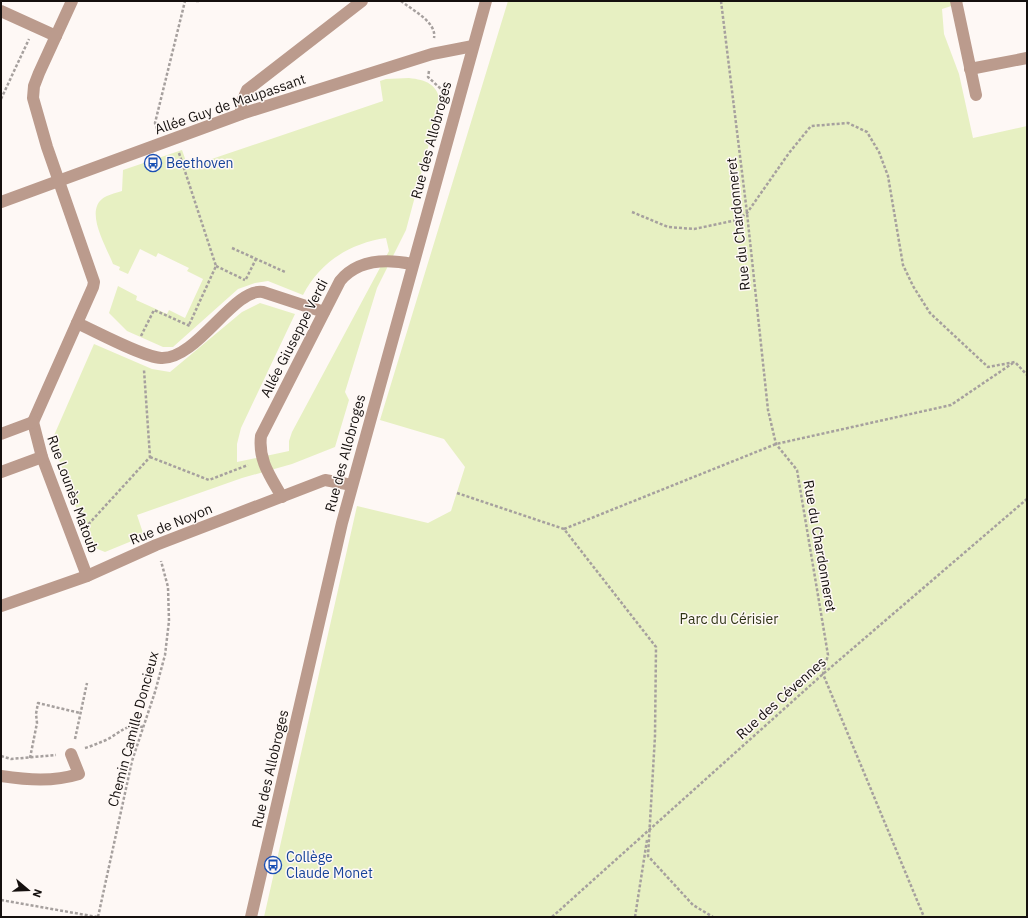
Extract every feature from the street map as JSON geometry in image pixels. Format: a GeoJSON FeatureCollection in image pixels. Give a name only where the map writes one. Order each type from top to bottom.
{"type":"FeatureCollection","features":[{"type":"Feature","properties":{"kind":"street"},"geometry":{"type":"LineString","coordinates":[[1,434],[33,422],[94,282],[58,181],[33,98],[34,86],[39,73],[72,1]]}},
{"type":"Feature","properties":{"kind":"street"},"geometry":{"type":"LineString","coordinates":[[241,114],[240,104],[247,90],[362,1]]}},
{"type":"Feature","properties":{"kind":"street","name":"Rue des Allobroges"},"geometry":{"type":"LineString","coordinates":[[251,917],[342,523],[412,264],[486,1]]}},
{"type":"Feature","properties":{"kind":"street"},"geometry":{"type":"LineString","coordinates":[[956,1],[976,95]]}},
{"type":"Feature","properties":{"kind":"street"},"geometry":{"type":"LineString","coordinates":[[1,11],[56,36]]}},
{"type":"Feature","properties":{"kind":"street","name":"Allée Guy de Maupassant"},"geometry":{"type":"LineString","coordinates":[[1,202],[241,114],[432,54],[473,46]]}},
{"type":"Feature","properties":{"kind":"street"},"geometry":{"type":"LineString","coordinates":[[970,69],[1027,58]]}},
{"type":"Feature","properties":{"kind":"street","name":"Allée Giuseppe Verdi"},"geometry":{"type":"LineString","coordinates":[[262,459],[260,449],[261,436],[340,281],[347,272],[365,264],[392,260],[412,264]]}},
{"type":"Feature","properties":{"kind":"street"},"geometry":{"type":"LineString","coordinates":[[77,323],[147,354],[162,358],[175,356],[187,349],[241,300],[260,291],[324,312]]}},
{"type":"Feature","properties":{"kind":"street","name":"Rue Lounès Matoub"},"geometry":{"type":"LineString","coordinates":[[33,422],[42,457],[87,576]]}},
{"type":"Feature","properties":{"kind":"street"},"geometry":{"type":"LineString","coordinates":[[1,472],[42,457]]}},
{"type":"Feature","properties":{"kind":"street"},"geometry":{"type":"LineString","coordinates":[[262,459],[282,497]]}},
{"type":"Feature","properties":{"kind":"street","name":"Rue de Noyon"},"geometry":{"type":"LineString","coordinates":[[1,606],[87,576],[156,545],[326,480],[352,485]]}},
{"type":"Feature","properties":{"kind":"street"},"geometry":{"type":"LineString","coordinates":[[1,776],[34,781],[66,778],[79,774],[71,754]]}},
{"type":"Feature","properties":{"kind":"path"},"geometry":{"type":"LineString","coordinates":[[161,144],[155,123],[185,1]]}},
{"type":"Feature","properties":{"kind":"path","name":"Rue du Chardonneret"},"geometry":{"type":"LineString","coordinates":[[721,1],[747,213],[768,410],[776,444],[797,470],[828,655],[823,674]]}},
{"type":"Feature","properties":{"kind":"path"},"geometry":{"type":"LineString","coordinates":[[1,99],[35,26]]}},
{"type":"Feature","properties":{"kind":"path"},"geometry":{"type":"LineString","coordinates":[[632,212],[668,227],[694,229],[737,220],[747,213],[789,153],[811,126],[848,123],[867,132],[879,152],[888,176],[903,266],[930,313],[988,367],[1016,362]]}},
{"type":"Feature","properties":{"kind":"path"},"geometry":{"type":"LineString","coordinates":[[174,139],[216,266],[189,325]]}},
{"type":"Feature","properties":{"kind":"path"},"geometry":{"type":"LineString","coordinates":[[232,248],[285,272]]}},
{"type":"Feature","properties":{"kind":"path"},"geometry":{"type":"LineString","coordinates":[[216,266],[246,280],[256,259]]}},
{"type":"Feature","properties":{"kind":"path"},"geometry":{"type":"LineString","coordinates":[[135,349],[154,310],[205,332]]}},
{"type":"Feature","properties":{"kind":"path"},"geometry":{"type":"LineString","coordinates":[[74,540],[150,457],[144,362],[147,354]]}},
{"type":"Feature","properties":{"kind":"path"},"geometry":{"type":"LineString","coordinates":[[1016,362],[1027,374]]}},
{"type":"Feature","properties":{"kind":"path"},"geometry":{"type":"LineString","coordinates":[[564,529],[776,444],[951,405],[1016,362]]}},
{"type":"Feature","properties":{"kind":"path"},"geometry":{"type":"LineString","coordinates":[[150,457],[209,480],[262,459]]}},
{"type":"Feature","properties":{"kind":"path"},"geometry":{"type":"LineString","coordinates":[[458,493],[564,529],[656,647],[654,736],[648,856],[694,905],[712,917]]}},
{"type":"Feature","properties":{"kind":"path","name":"Rue des Cévennes"},"geometry":{"type":"LineString","coordinates":[[552,917],[823,674],[1027,499]]}},
{"type":"Feature","properties":{"kind":"path","name":"Chemin Camille Doncieux"},"geometry":{"type":"LineString","coordinates":[[98,917],[132,762],[165,655],[168,621],[168,587],[156,545]]}},
{"type":"Feature","properties":{"kind":"path"},"geometry":{"type":"LineString","coordinates":[[823,674],[924,917]]}},
{"type":"Feature","properties":{"kind":"path"},"geometry":{"type":"LineString","coordinates":[[71,754],[87,683]]}},
{"type":"Feature","properties":{"kind":"path"},"geometry":{"type":"LineString","coordinates":[[30,758],[38,723],[36,714],[38,703],[80,713]]}},
{"type":"Feature","properties":{"kind":"path"},"geometry":{"type":"LineString","coordinates":[[1,756],[11,759],[71,754],[106,740],[125,727],[132,725],[143,727]]}},
{"type":"Feature","properties":{"kind":"path"},"geometry":{"type":"LineString","coordinates":[[635,917],[649,830]]}},
{"type":"Feature","properties":{"kind":"path"},"geometry":{"type":"LineString","coordinates":[[1,900],[98,917]]}},
{"type":"Feature","properties":{"kind":"green space","name":"Parc du Cérisier"},"geometry":{"type":"Polygon","coordinates":[[[508,1],[967,1],[942,9],[944,34],[959,74],[973,138],[1027,126],[1027,917],[264,917],[357,506],[428,523],[451,511],[465,467],[444,439],[380,420],[508,1]]]}},
{"type":"Feature","properties":{"kind":"green space"},"geometry":{"type":"Polygon","coordinates":[[[409,78],[421,80],[434,87],[437,91],[440,103],[406,230],[377,288],[345,392],[349,400],[335,447],[292,464],[242,478],[137,515],[144,536],[105,552],[90,546],[52,440],[94,344],[152,369],[170,372],[242,312],[260,303],[295,314],[241,428],[237,444],[237,462],[289,451],[289,441],[292,432],[389,251],[386,238],[348,250],[337,256],[318,273],[303,295],[268,281],[255,283],[238,289],[173,347],[163,347],[127,331],[109,313],[118,286],[137,296],[136,300],[167,314],[169,310],[185,318],[203,279],[187,271],[189,268],[158,253],[156,257],[140,249],[128,274],[119,270],[120,267],[113,264],[102,240],[96,222],[97,205],[102,199],[122,191],[123,170],[182,150],[188,167],[383,101],[380,81],[386,79],[409,78]]]}},
{"type":"Feature","properties":{"kind":"place","name":"Beethoven"},"geometry":{"type":"Point","coordinates":[153,163]}},
{"type":"Feature","properties":{"kind":"place","name":"Collège Claude Monet"},"geometry":{"type":"Point","coordinates":[273,865]}}]}
